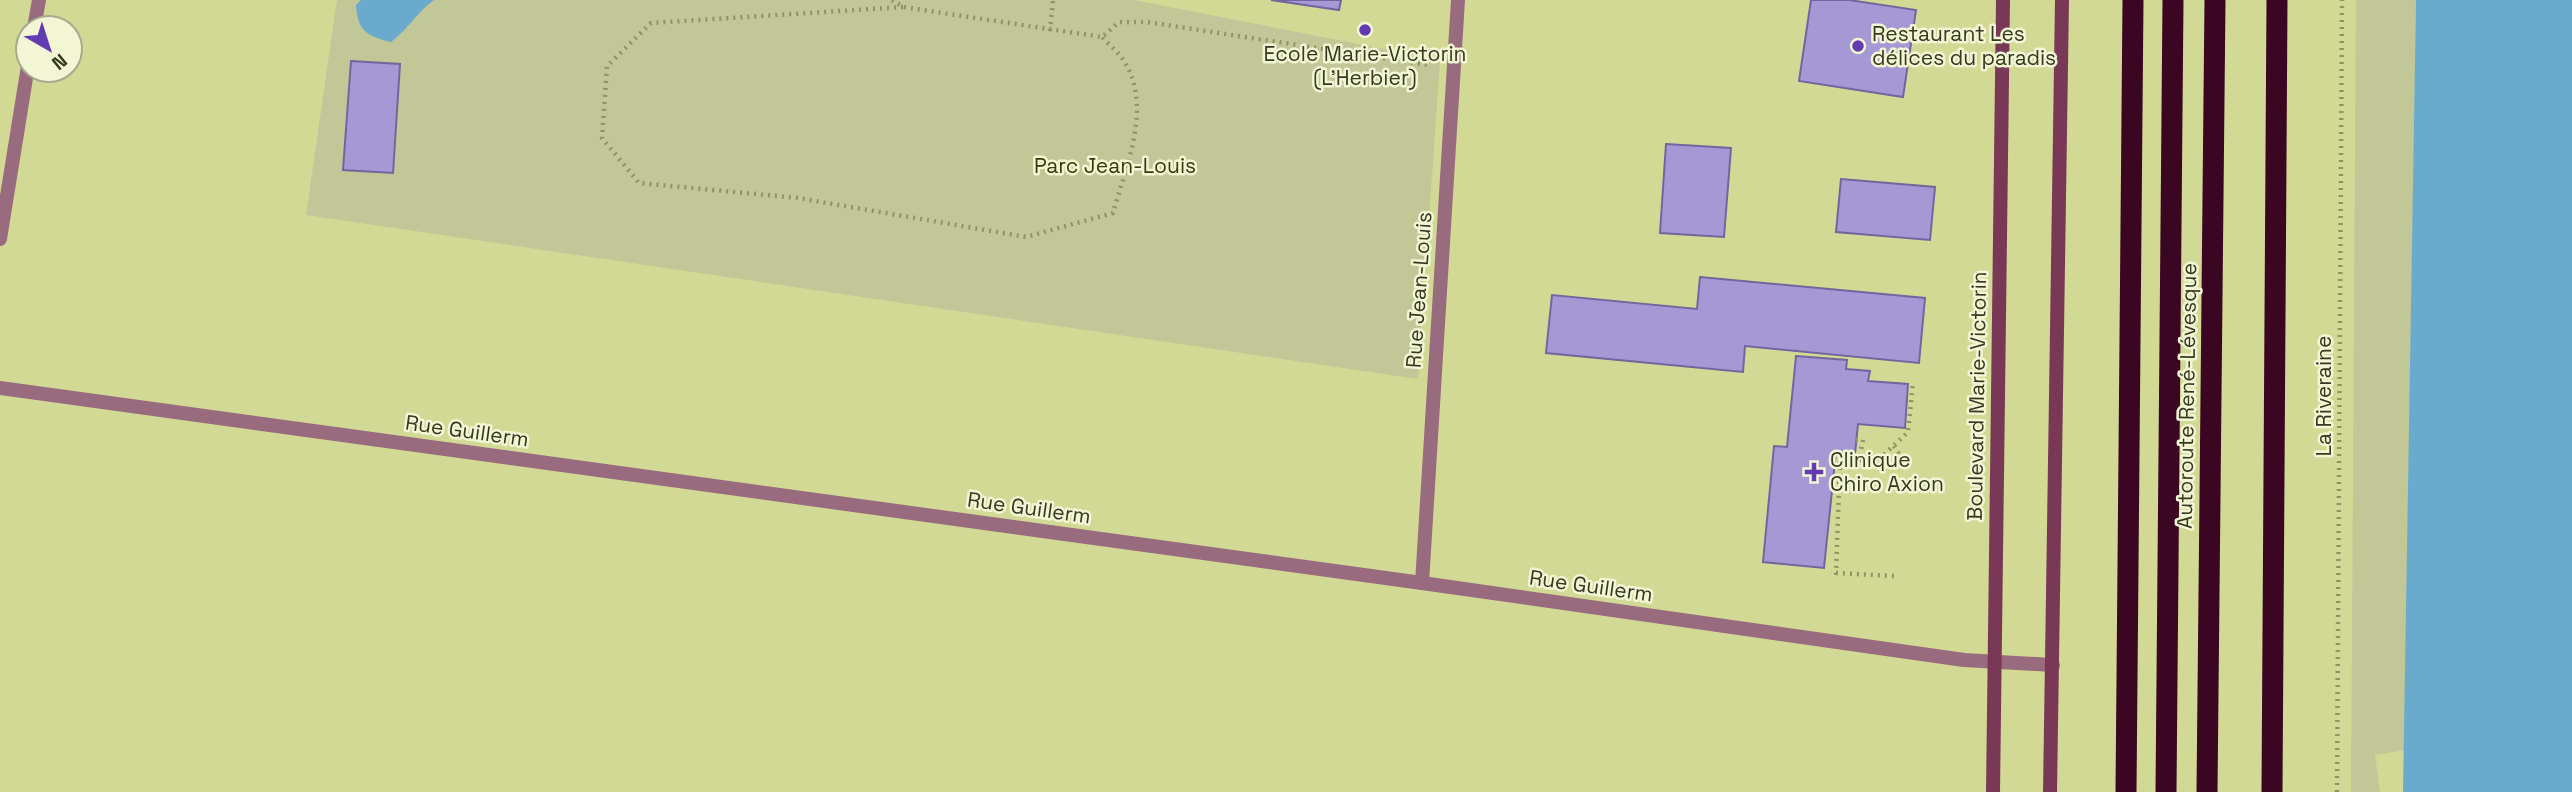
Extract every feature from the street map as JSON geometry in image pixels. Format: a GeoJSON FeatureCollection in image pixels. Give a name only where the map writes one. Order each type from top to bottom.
{"type":"FeatureCollection","features":[{"type":"Feature","properties":{"kind":"highway"},"geometry":{"type":"LineString","coordinates":[[2126,792],[2133,0]]}},
{"type":"Feature","properties":{"kind":"highway"},"geometry":{"type":"LineString","coordinates":[[2165,792],[2172,0]]}},
{"type":"Feature","properties":{"kind":"highway","name":"Autoroute René-Lévesque"},"geometry":{"type":"LineString","coordinates":[[2207,792],[2215,0]]}},
{"type":"Feature","properties":{"kind":"highway"},"geometry":{"type":"LineString","coordinates":[[2272,792],[2277,0]]}},
{"type":"Feature","properties":{"kind":"street","name":"Rue Jean-Louis"},"geometry":{"type":"LineString","coordinates":[[1422,583],[1458,0]]}},
{"type":"Feature","properties":{"kind":"street","name":"Boulevard Marie-Victorin"},"geometry":{"type":"LineString","coordinates":[[1993,792],[2003,0]]}},
{"type":"Feature","properties":{"kind":"street"},"geometry":{"type":"LineString","coordinates":[[2050,792],[2062,0]]}},
{"type":"Feature","properties":{"kind":"street"},"geometry":{"type":"LineString","coordinates":[[0,239],[25,84]]}},
{"type":"Feature","properties":{"kind":"street","name":"Rue Guillerm"},"geometry":{"type":"LineString","coordinates":[[0,388],[1994,663],[2053,665]]}},
{"type":"Feature","properties":{"kind":"path"},"geometry":{"type":"LineString","coordinates":[[892,0],[903,7]]}},
{"type":"Feature","properties":{"kind":"path"},"geometry":{"type":"LineString","coordinates":[[1050,31],[1053,0]]}},
{"type":"Feature","properties":{"kind":"path","name":"La Riveraine"},"geometry":{"type":"LineString","coordinates":[[2337,792],[2342,0]]}},
{"type":"Feature","properties":{"kind":"path"},"geometry":{"type":"LineString","coordinates":[[903,7],[1050,31],[1102,37],[1124,61],[1136,89],[1136,132],[1113,212],[1026,237],[798,198],[639,183],[603,138],[607,66],[651,23],[903,7]]}},
{"type":"Feature","properties":{"kind":"path"},"geometry":{"type":"LineString","coordinates":[[1102,37],[1119,22],[1147,22],[1431,66]]}},
{"type":"Feature","properties":{"kind":"path"},"geometry":{"type":"LineString","coordinates":[[1895,576],[1836,573],[1840,459],[1875,463],[1908,432],[1913,383]]}},
{"type":"Feature","properties":{"kind":"path"},"geometry":{"type":"LineString","coordinates":[[1856,440],[1863,440],[1859,460]]}},
{"type":"Feature","properties":{"kind":"path"},"geometry":{"type":"LineString","coordinates":[[1894,446],[1902,460]]}},
{"type":"Feature","properties":{"kind":"green space","name":"Parc Jean-Louis"},"geometry":{"type":"Polygon","coordinates":[[[337,0],[1134,0],[1440,60],[1418,379],[306,215],[337,0]]]}},
{"type":"Feature","properties":{"kind":"green space"},"geometry":{"type":"Polygon","coordinates":[[[2356,0],[2416,0],[2405,750],[2375,755],[2380,792],[2351,792],[2356,0]]]}},
{"type":"Feature","properties":{"kind":"water"},"geometry":{"type":"Polygon","coordinates":[[[361,0],[434,0],[391,42],[369,35],[361,27],[356,5],[361,0]]]}},
{"type":"Feature","properties":{"kind":"water"},"geometry":{"type":"Polygon","coordinates":[[[2416,0],[2572,0],[2572,792],[2403,792],[2416,0]]]}},
{"type":"Feature","properties":{"kind":"building"},"geometry":{"type":"Polygon","coordinates":[[[1271,0],[1341,0],[1339,10],[1271,0]]]}},
{"type":"Feature","properties":{"kind":"building","name":"Restaurant Les délices du paradis"},"geometry":{"type":"Polygon","coordinates":[[[1811,0],[1849,0],[1916,10],[1903,97],[1799,81],[1811,0]]]}},
{"type":"Feature","properties":{"kind":"building"},"geometry":{"type":"Polygon","coordinates":[[[351,61],[400,64],[393,173],[343,170],[351,61]]]}},
{"type":"Feature","properties":{"kind":"building"},"geometry":{"type":"Polygon","coordinates":[[[1666,144],[1731,148],[1724,237],[1660,233],[1666,144]]]}},
{"type":"Feature","properties":{"kind":"building"},"geometry":{"type":"Polygon","coordinates":[[[1841,179],[1935,187],[1930,240],[1836,232],[1841,179]]]}},
{"type":"Feature","properties":{"kind":"building"},"geometry":{"type":"Polygon","coordinates":[[[1700,277],[1925,298],[1919,363],[1745,346],[1743,372],[1546,353],[1552,295],[1697,309],[1700,277]]]}},
{"type":"Feature","properties":{"kind":"building"},"geometry":{"type":"Polygon","coordinates":[[[1796,356],[1847,360],[1846,369],[1870,371],[1868,381],[1908,384],[1905,428],[1858,424],[1855,454],[1836,452],[1824,568],[1763,562],[1774,446],[1787,447],[1796,356]]]}},
{"type":"Feature","properties":{"kind":"place","name":"Ecole Marie-Victorin (L'Herbier)"},"geometry":{"type":"Point","coordinates":[1365,30]}},
{"type":"Feature","properties":{"kind":"place","name":"Restaurant Les délices du paradis"},"geometry":{"type":"Point","coordinates":[1858,46]}},
{"type":"Feature","properties":{"kind":"place","name":"Clinique Chiro Axion"},"geometry":{"type":"Point","coordinates":[1814,472]}}]}
